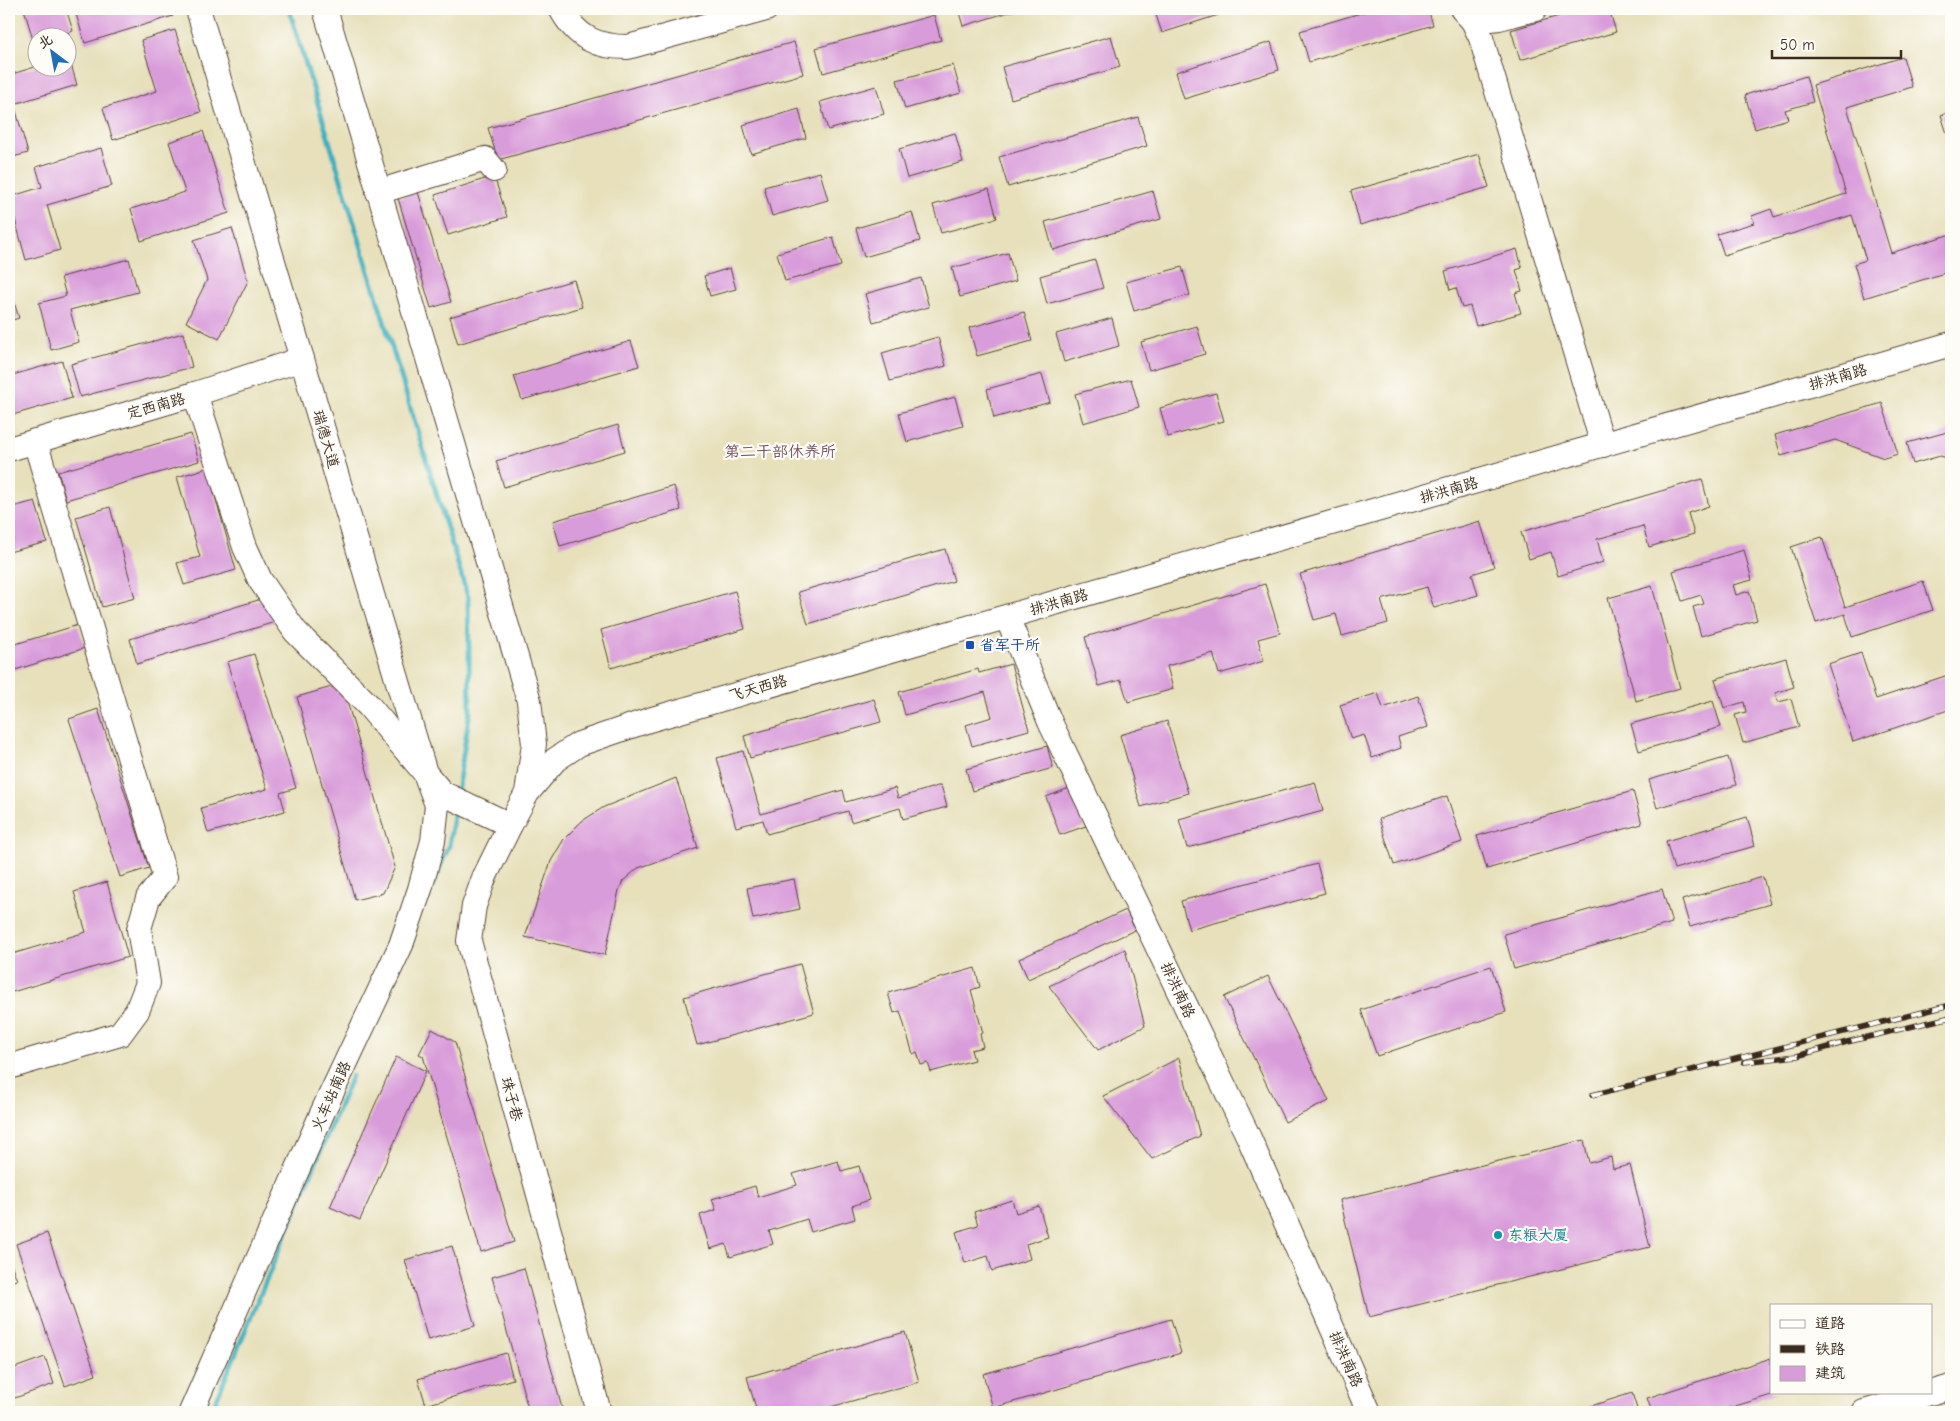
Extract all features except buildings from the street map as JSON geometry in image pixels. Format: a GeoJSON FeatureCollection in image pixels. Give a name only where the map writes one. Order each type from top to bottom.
{"type":"FeatureCollection","features":[{"type":"Feature","properties":{"kind":"street","name":"瑞德大道"},"geometry":{"type":"LineString","coordinates":[[198,9],[425,773],[442,793],[510,825]]}},
{"type":"Feature","properties":{"kind":"street"},"geometry":{"type":"LineString","coordinates":[[325,9],[530,701],[534,744],[528,793]]}},
{"type":"Feature","properties":{"kind":"street"},"geometry":{"type":"LineString","coordinates":[[561,9],[572,25],[583,36],[595,43],[609,47],[628,47],[766,9]]}},
{"type":"Feature","properties":{"kind":"street"},"geometry":{"type":"LineString","coordinates":[[1467,15],[1499,18],[1535,9]]}},
{"type":"Feature","properties":{"kind":"street"},"geometry":{"type":"LineString","coordinates":[[1467,15],[1481,38],[1603,445]]}},
{"type":"Feature","properties":{"kind":"street"},"geometry":{"type":"LineString","coordinates":[[378,192],[485,159],[494,170]]}},
{"type":"Feature","properties":{"kind":"street","name":"排洪南路"},"geometry":{"type":"LineString","coordinates":[[1369,1412],[1249,1138],[1050,722],[1007,617],[1951,344]]}},
{"type":"Feature","properties":{"kind":"street","name":"定西南路"},"geometry":{"type":"LineString","coordinates":[[9,449],[195,394],[302,359]]}},
{"type":"Feature","properties":{"kind":"street"},"geometry":{"type":"LineString","coordinates":[[195,394],[245,546],[260,580],[295,631],[368,705],[425,773]]}},
{"type":"Feature","properties":{"kind":"street"},"geometry":{"type":"LineString","coordinates":[[9,1067],[120,1034],[137,1011],[148,983],[139,929],[148,898],[165,877],[35,441]]}},
{"type":"Feature","properties":{"kind":"street","name":"飞天西路"},"geometry":{"type":"LineString","coordinates":[[528,793],[555,760],[579,744],[649,720],[1007,617]]}},
{"type":"Feature","properties":{"kind":"street","name":"火车站南路"},"geometry":{"type":"LineString","coordinates":[[191,1412],[324,1109],[401,945],[420,889],[433,841],[437,805],[425,773]]}},
{"type":"Feature","properties":{"kind":"street","name":"珠子巷"},"geometry":{"type":"LineString","coordinates":[[528,793],[484,878],[474,906],[469,941],[599,1412]]}},
{"type":"Feature","properties":{"kind":"street"},"geometry":{"type":"LineString","coordinates":[[1932,1392],[1951,1387]]}},
{"type":"Feature","properties":{"kind":"street"},"geometry":{"type":"LineString","coordinates":[[1864,1412],[1927,1394]]}},
{"type":"Feature","properties":{"kind":"waterway"},"geometry":{"type":"LineString","coordinates":[[289,9],[468,597],[470,711],[457,793]]}},
{"type":"Feature","properties":{"kind":"waterway"},"geometry":{"type":"LineString","coordinates":[[432,886],[449,846],[455,806]]}},
{"type":"Feature","properties":{"kind":"waterway"},"geometry":{"type":"LineString","coordinates":[[211,1412],[352,1076]]}},
{"type":"Feature","properties":{"kind":"railway"},"geometry":{"type":"LineString","coordinates":[[1592,1095],[1951,1005]]}},
{"type":"Feature","properties":{"kind":"railway"},"geometry":{"type":"LineString","coordinates":[[1744,1062],[1797,1056],[1951,1017]]}},
{"type":"Feature","properties":{"kind":"place","name":"省军干所"},"geometry":{"type":"Point","coordinates":[970,645]}},
{"type":"Feature","properties":{"kind":"place","name":"东粮大厦"},"geometry":{"type":"Point","coordinates":[1498,1235]}},
{"type":"Feature","properties":{"kind":"district","name":"第二干部休养所"},"geometry":{"type":"Point","coordinates":[780,452]}}]}
